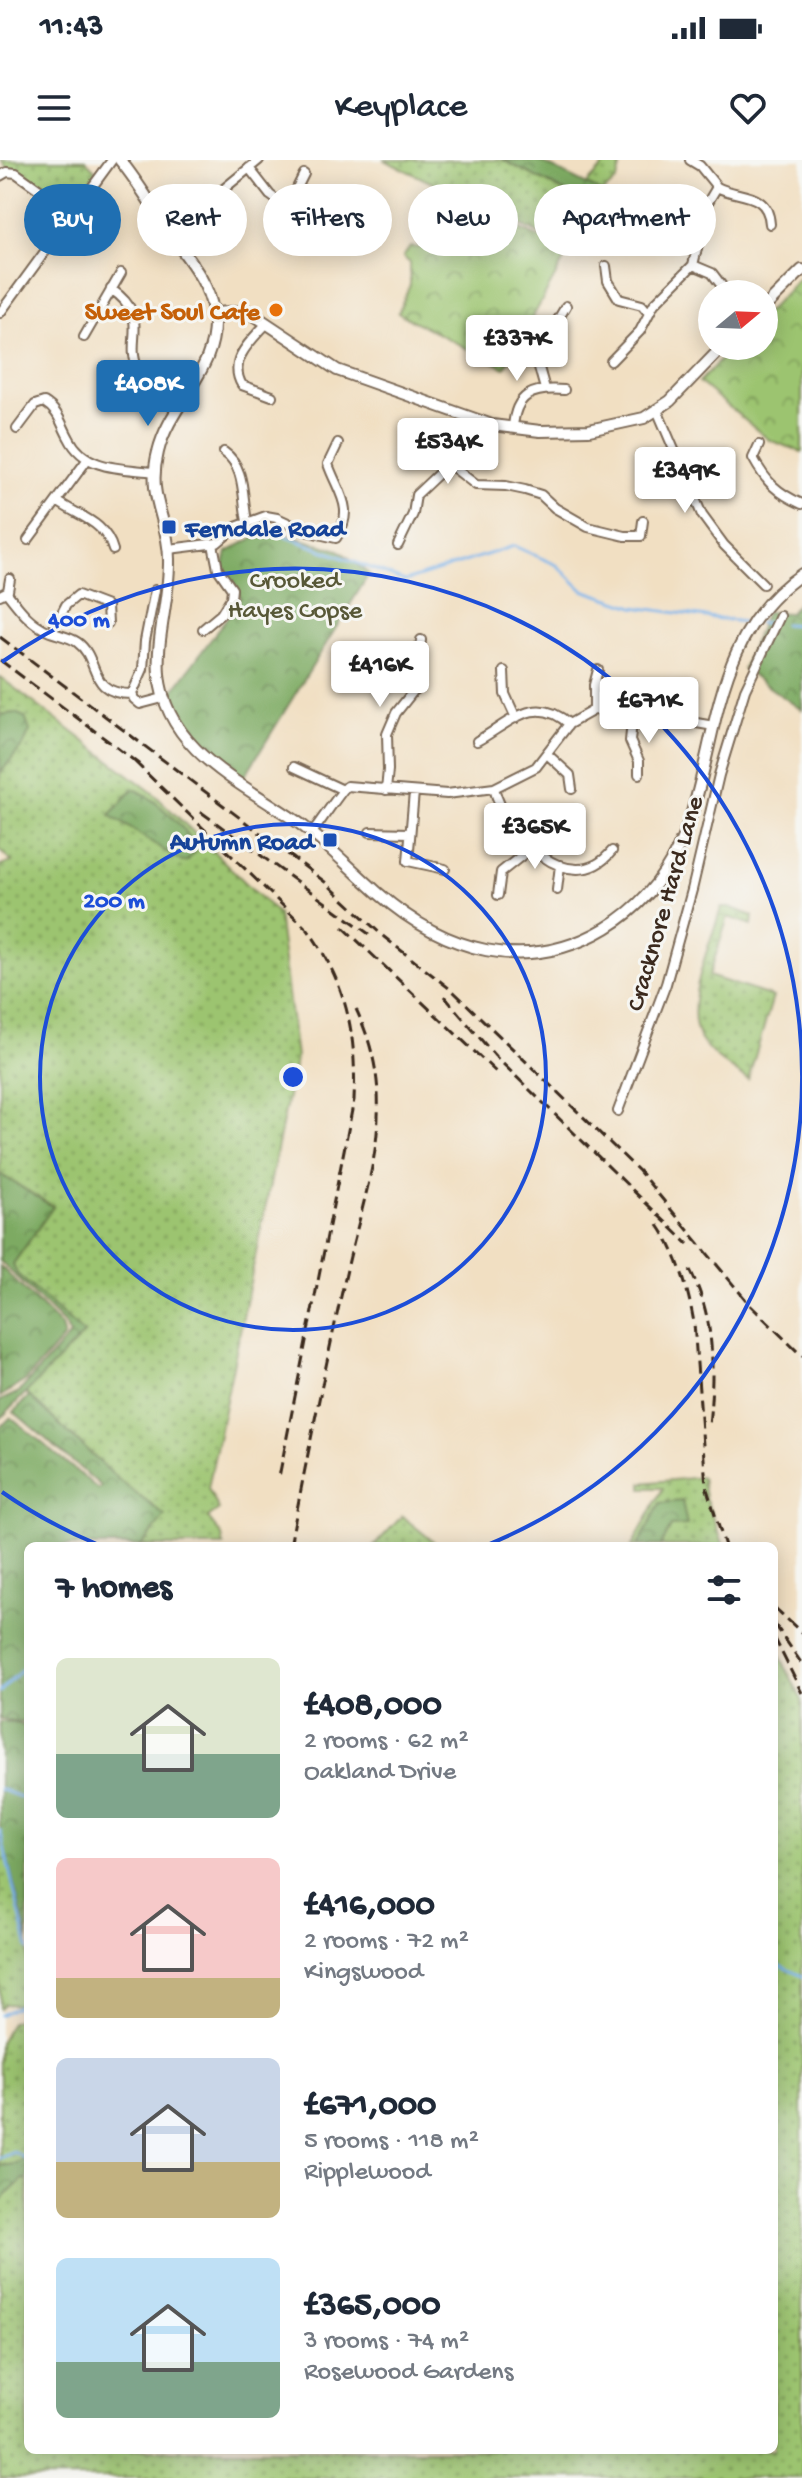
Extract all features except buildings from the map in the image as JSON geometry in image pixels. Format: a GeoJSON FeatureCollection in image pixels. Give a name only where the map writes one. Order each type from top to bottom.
{"type":"FeatureCollection","features":[{"type":"Feature","properties":{"kind":"street"},"geometry":{"type":"LineString","coordinates":[[94,184],[112,160]]}},
{"type":"Feature","properties":{"kind":"street"},"geometry":{"type":"LineString","coordinates":[[120,160],[138,184]]}},
{"type":"Feature","properties":{"kind":"street"},"geometry":{"type":"LineString","coordinates":[[230,184],[259,160]]}},
{"type":"Feature","properties":{"kind":"street"},"geometry":{"type":"LineString","coordinates":[[690,160],[700,166],[717,187],[756,199],[770,216],[770,224]]}},
{"type":"Feature","properties":{"kind":"street"},"geometry":{"type":"LineString","coordinates":[[249,168],[270,195],[281,203],[291,198],[304,174]]}},
{"type":"Feature","properties":{"kind":"street"},"geometry":{"type":"LineString","coordinates":[[0,176],[7,172],[16,173],[31,184]]}},
{"type":"Feature","properties":{"kind":"street"},"geometry":{"type":"LineString","coordinates":[[611,361],[640,331],[648,312],[693,265],[708,202],[717,187]]}},
{"type":"Feature","properties":{"kind":"street"},"geometry":{"type":"LineString","coordinates":[[0,313],[41,256]]}},
{"type":"Feature","properties":{"kind":"street"},"geometry":{"type":"LineString","coordinates":[[187,256],[197,270],[214,313],[208,359],[164,433],[154,472],[158,512],[169,549],[159,670],[163,698],[178,729],[199,753],[312,833],[387,901],[435,933],[476,949],[500,954],[548,950],[584,938],[630,911],[658,882],[677,852],[688,823],[731,663],[749,626],[770,599],[802,574]]}},
{"type":"Feature","properties":{"kind":"street"},"geometry":{"type":"LineString","coordinates":[[693,265],[712,273],[717,280]]}},
{"type":"Feature","properties":{"kind":"street"},"geometry":{"type":"LineString","coordinates":[[606,266],[608,281],[619,299],[642,305],[648,312]]}},
{"type":"Feature","properties":{"kind":"street"},"geometry":{"type":"LineString","coordinates":[[778,294],[802,270]]}},
{"type":"Feature","properties":{"kind":"street"},"geometry":{"type":"LineString","coordinates":[[84,337],[121,273]]}},
{"type":"Feature","properties":{"kind":"street"},"geometry":{"type":"LineString","coordinates":[[111,289],[127,301],[133,312],[136,360],[141,374],[182,404]]}},
{"type":"Feature","properties":{"kind":"street"},"geometry":{"type":"LineString","coordinates":[[545,389],[536,357],[566,306]]}},
{"type":"Feature","properties":{"kind":"street"},"geometry":{"type":"LineString","coordinates":[[214,313],[248,311],[337,370],[481,421],[513,428],[589,430],[636,421],[677,394],[710,360]]}},
{"type":"Feature","properties":{"kind":"street"},"geometry":{"type":"LineString","coordinates":[[267,323],[242,352],[236,371],[242,385],[272,396]]}},
{"type":"Feature","properties":{"kind":"street"},"geometry":{"type":"LineString","coordinates":[[513,428],[514,415],[524,398],[532,392],[564,390]]}},
{"type":"Feature","properties":{"kind":"street"},"geometry":{"type":"LineString","coordinates":[[17,429],[35,405],[44,402],[58,415],[74,448],[87,460],[101,465],[154,472]]}},
{"type":"Feature","properties":{"kind":"street"},"geometry":{"type":"LineString","coordinates":[[657,410],[702,515],[724,545],[763,584]]}},
{"type":"Feature","properties":{"kind":"street"},"geometry":{"type":"LineString","coordinates":[[398,545],[413,514],[416,495],[449,464],[481,421]]}},
{"type":"Feature","properties":{"kind":"street"},"geometry":{"type":"LineString","coordinates":[[169,549],[213,544],[247,521],[266,516],[305,531],[336,538],[346,521],[347,512],[339,485],[328,464],[338,443]]}},
{"type":"Feature","properties":{"kind":"street"},"geometry":{"type":"LineString","coordinates":[[759,445],[753,458],[764,479],[787,498],[802,504]]}},
{"type":"Feature","properties":{"kind":"street"},"geometry":{"type":"LineString","coordinates":[[224,452],[239,472],[247,521]]}},
{"type":"Feature","properties":{"kind":"street"},"geometry":{"type":"LineString","coordinates":[[28,540],[87,460]]}},
{"type":"Feature","properties":{"kind":"street"},"geometry":{"type":"LineString","coordinates":[[449,464],[476,485],[506,486],[541,495],[571,517],[605,533],[641,536],[643,521]]}},
{"type":"Feature","properties":{"kind":"street"},"geometry":{"type":"LineString","coordinates":[[57,501],[100,526],[113,550]]}},
{"type":"Feature","properties":{"kind":"street"},"geometry":{"type":"LineString","coordinates":[[203,629],[221,614],[231,598],[232,589],[218,569],[213,544]]}},
{"type":"Feature","properties":{"kind":"street"},"geometry":{"type":"LineString","coordinates":[[10,579],[3,594],[23,615],[79,644],[94,672],[109,689],[132,694]]}},
{"type":"Feature","properties":{"kind":"street"},"geometry":{"type":"LineString","coordinates":[[155,590],[143,669],[132,694],[140,704],[163,698]]}},
{"type":"Feature","properties":{"kind":"street"},"geometry":{"type":"LineString","coordinates":[[52,632],[66,605],[76,595],[107,606],[108,623]]}},
{"type":"Feature","properties":{"kind":"street","name":"Cracknore Hard Lane"},"geometry":{"type":"LineString","coordinates":[[618,1111],[666,984],[719,775],[745,690],[780,616]]}},
{"type":"Feature","properties":{"kind":"street"},"geometry":{"type":"LineString","coordinates":[[386,790],[387,734],[396,713],[415,689],[421,640]]}},
{"type":"Feature","properties":{"kind":"street"},"geometry":{"type":"LineString","coordinates":[[594,710],[594,685],[598,670]]}},
{"type":"Feature","properties":{"kind":"street"},"geometry":{"type":"LineString","coordinates":[[504,671],[505,694],[516,718]]}},
{"type":"Feature","properties":{"kind":"street"},"geometry":{"type":"LineString","coordinates":[[668,718],[673,692]]}},
{"type":"Feature","properties":{"kind":"street"},"geometry":{"type":"LineString","coordinates":[[477,741],[529,711],[546,709],[569,724]]}},
{"type":"Feature","properties":{"kind":"street"},"geometry":{"type":"LineString","coordinates":[[312,833],[335,803],[341,789],[350,785],[455,793],[494,788],[536,767],[569,724],[594,710],[633,712],[714,726]]}},
{"type":"Feature","properties":{"kind":"street"},"geometry":{"type":"LineString","coordinates":[[633,712],[630,741],[639,761],[639,774]]}},
{"type":"Feature","properties":{"kind":"street"},"geometry":{"type":"LineString","coordinates":[[547,754],[570,775],[572,789]]}},
{"type":"Feature","properties":{"kind":"street"},"geometry":{"type":"LineString","coordinates":[[294,767],[341,789]]}},
{"type":"Feature","properties":{"kind":"street"},"geometry":{"type":"LineString","coordinates":[[494,788],[498,804],[530,849],[560,865],[591,869],[603,862],[612,851]]}},
{"type":"Feature","properties":{"kind":"street"},"geometry":{"type":"LineString","coordinates":[[414,792],[408,861],[445,869]]}},
{"type":"Feature","properties":{"kind":"street"},"geometry":{"type":"LineString","coordinates":[[370,832],[409,833]]}},
{"type":"Feature","properties":{"kind":"street"},"geometry":{"type":"LineString","coordinates":[[498,895],[501,872],[530,849]]}},
{"type":"Feature","properties":{"kind":"street"},"geometry":{"type":"LineString","coordinates":[[557,890],[560,865]]}},
{"type":"Feature","properties":{"kind":"green space"},"geometry":{"type":"Polygon","coordinates":[[[1,160],[85,160],[97,172],[88,184],[40,184],[5,166],[1,160]]]}},
{"type":"Feature","properties":{"kind":"green space"},"geometry":{"type":"Polygon","coordinates":[[[384,160],[503,160],[550,184],[534,184],[534,231],[518,223],[518,184],[435,184],[384,160]]]}},
{"type":"Feature","properties":{"kind":"green space"},"geometry":{"type":"Polygon","coordinates":[[[503,160],[537,160],[585,184],[550,184],[503,160]]]}},
{"type":"Feature","properties":{"kind":"green space"},"geometry":{"type":"Polygon","coordinates":[[[605,160],[622,160],[617,180],[613,184],[587,184],[602,168],[605,160]]]}},
{"type":"Feature","properties":{"kind":"green space"},"geometry":{"type":"Polygon","coordinates":[[[518,228],[534,235],[534,256],[566,256],[505,368],[398,313],[410,285],[410,263],[403,257],[408,250],[408,256],[518,256],[518,228]]]}},
{"type":"Feature","properties":{"kind":"green space"},"geometry":{"type":"Polygon","coordinates":[[[802,275],[802,452],[769,440],[699,382],[720,360],[778,360],[778,300],[802,275]]]}},
{"type":"Feature","properties":{"kind":"green space","name":"Crooked Hayes Copse"},"geometry":{"type":"Polygon","coordinates":[[[283,534],[339,550],[369,574],[243,779],[201,742],[170,695],[241,598],[223,569],[227,552],[253,538],[283,534]]]}},
{"type":"Feature","properties":{"kind":"green space"},"geometry":{"type":"Polygon","coordinates":[[[802,598],[802,710],[743,669],[766,612],[790,613],[802,598]]]}},
{"type":"Feature","properties":{"kind":"green space"},"geometry":{"type":"Polygon","coordinates":[[[0,677],[153,793],[278,914],[296,1057],[208,1488],[219,1510],[208,1518],[223,1542],[144,1542],[153,1532],[158,1510],[120,1481],[25,1392],[84,1334],[17,1274],[13,1264],[53,1206],[0,1174],[0,866],[12,862],[0,850],[0,773],[24,744],[15,713],[0,715],[0,677]]]}},
{"type":"Feature","properties":{"kind":"green space"},"geometry":{"type":"Polygon","coordinates":[[[15,713],[25,717],[30,731],[24,744],[0,773],[0,715],[15,713]]]}},
{"type":"Feature","properties":{"kind":"green space"},"geometry":{"type":"Polygon","coordinates":[[[133,789],[159,806],[188,834],[196,850],[187,861],[182,862],[110,815],[133,789]]]}},
{"type":"Feature","properties":{"kind":"green space"},"geometry":{"type":"Polygon","coordinates":[[[721,908],[732,908],[753,916],[752,925],[728,917],[709,976],[773,997],[748,1080],[711,1052],[701,1040],[696,1027],[696,993],[721,908]]]}},
{"type":"Feature","properties":{"kind":"green space"},"geometry":{"type":"Polygon","coordinates":[[[0,1174],[53,1207],[13,1264],[17,1274],[84,1334],[0,1419],[0,1401],[19,1392],[70,1335],[64,1324],[0,1261],[0,1174]]]}},
{"type":"Feature","properties":{"kind":"green space"},"geometry":{"type":"Polygon","coordinates":[[[0,1266],[61,1326],[64,1337],[26,1380],[0,1397],[0,1266]]]}},
{"type":"Feature","properties":{"kind":"green space"},"geometry":{"type":"Polygon","coordinates":[[[29,1396],[120,1481],[165,1516],[144,1542],[24,1542],[24,1722],[0,1719],[0,1428],[11,1417],[98,1489],[101,1486],[14,1412],[29,1396]]]}},
{"type":"Feature","properties":{"kind":"green space"},"geometry":{"type":"Polygon","coordinates":[[[702,1477],[705,1498],[722,1542],[634,1542],[663,1488],[642,1488],[642,1483],[702,1477]]]}},
{"type":"Feature","properties":{"kind":"green space"},"geometry":{"type":"Polygon","coordinates":[[[682,1501],[687,1525],[671,1526],[663,1542],[640,1542],[660,1503],[682,1501]]]}},
{"type":"Feature","properties":{"kind":"green space"},"geometry":{"type":"Polygon","coordinates":[[[402,1516],[434,1542],[378,1542],[402,1516]]]}},
{"type":"Feature","properties":{"kind":"green space"},"geometry":{"type":"Polygon","coordinates":[[[778,1652],[802,1700],[802,2478],[0,2478],[0,2201],[23,2179],[24,2454],[778,2454],[778,1652]]]}},
{"type":"Feature","properties":{"kind":"green space"},"geometry":{"type":"Polygon","coordinates":[[[0,1722],[13,1722],[24,1726],[24,1924],[0,1830],[0,1722]]]}},
{"type":"Feature","properties":{"kind":"green space"},"geometry":{"type":"Polygon","coordinates":[[[0,1830],[24,1924],[24,2005],[6,2004],[0,2009],[0,1830]]]}},
{"type":"Feature","properties":{"kind":"green space"},"geometry":{"type":"Polygon","coordinates":[[[24,2017],[24,2159],[0,2166],[0,2043],[11,2022],[24,2017]]]}},
{"type":"Feature","properties":{"kind":"green space"},"geometry":{"type":"Polygon","coordinates":[[[24,2159],[24,2179],[0,2201],[0,2166],[24,2159]]]}},
{"type":"Feature","properties":{"kind":"waterway"},"geometry":{"type":"LineString","coordinates":[[241,537],[261,527],[405,581],[514,546],[557,565],[583,590],[634,607],[743,622]]}},
{"type":"Feature","properties":{"kind":"waterway"},"geometry":{"type":"LineString","coordinates":[[759,623],[768,623]]}},
{"type":"Feature","properties":{"kind":"waterway"},"geometry":{"type":"LineString","coordinates":[[784,624],[799,625],[802,630]]}},
{"type":"Feature","properties":{"kind":"waterway"},"geometry":{"type":"LineString","coordinates":[[0,1692],[24,1667]]}},
{"type":"Feature","properties":{"kind":"waterway"},"geometry":{"type":"LineString","coordinates":[[0,1789],[24,1798]]}},
{"type":"Feature","properties":{"kind":"waterway"},"geometry":{"type":"LineString","coordinates":[[0,1830],[24,1932]]}},
{"type":"Feature","properties":{"kind":"waterway"},"geometry":{"type":"LineString","coordinates":[[778,1965],[802,1976]]}},
{"type":"Feature","properties":{"kind":"waterway"},"geometry":{"type":"LineString","coordinates":[[0,2015],[24,2003]]}},
{"type":"Feature","properties":{"kind":"waterway"},"geometry":{"type":"LineString","coordinates":[[0,2158],[14,2152],[24,2158]]}},
{"type":"Feature","properties":{"kind":"railway"},"geometry":{"type":"LineString","coordinates":[[0,637],[325,882],[384,937],[454,992],[639,1171],[751,1306],[802,1356]]}},
{"type":"Feature","properties":{"kind":"railway"},"geometry":{"type":"LineString","coordinates":[[0,660],[144,768]]}},
{"type":"Feature","properties":{"kind":"railway"},"geometry":{"type":"LineString","coordinates":[[134,761],[308,930],[332,970],[347,1011],[354,1054],[354,1100],[279,1477]]}},
{"type":"Feature","properties":{"kind":"railway"},"geometry":{"type":"LineString","coordinates":[[201,812],[369,934]]}},
{"type":"Feature","properties":{"kind":"railway"},"geometry":{"type":"LineString","coordinates":[[343,927],[497,1073]]}},
{"type":"Feature","properties":{"kind":"railway"},"geometry":{"type":"LineString","coordinates":[[444,996],[495,1056],[688,1244]]}},
{"type":"Feature","properties":{"kind":"railway"},"geometry":{"type":"LineString","coordinates":[[291,1542],[377,1135],[376,1074],[371,1048],[356,1009]]}},
{"type":"Feature","properties":{"kind":"railway"},"geometry":{"type":"LineString","coordinates":[[658,1225],[677,1260],[692,1310],[706,1486],[724,1542]]}},
{"type":"Feature","properties":{"kind":"railway"},"geometry":{"type":"LineString","coordinates":[[690,1270],[709,1327],[712,1385],[709,1426]]}},
{"type":"Feature","properties":{"kind":"railway"},"geometry":{"type":"LineString","coordinates":[[778,1611],[802,1633]]}},
{"type":"Feature","properties":{"kind":"railway"},"geometry":{"type":"LineString","coordinates":[[778,1629],[802,1664]]}},
{"type":"Feature","properties":{"kind":"railway"},"geometry":{"type":"LineString","coordinates":[[778,1645],[802,1693]]}},
{"type":"Feature","properties":{"kind":"place","name":"Sweet Soul Cafe"},"geometry":{"type":"Point","coordinates":[276,310]}},
{"type":"Feature","properties":{"kind":"place","name":"Ferndale Road"},"geometry":{"type":"Point","coordinates":[169,527]}},
{"type":"Feature","properties":{"kind":"place","name":"Autumn Road"},"geometry":{"type":"Point","coordinates":[330,840]}}]}
